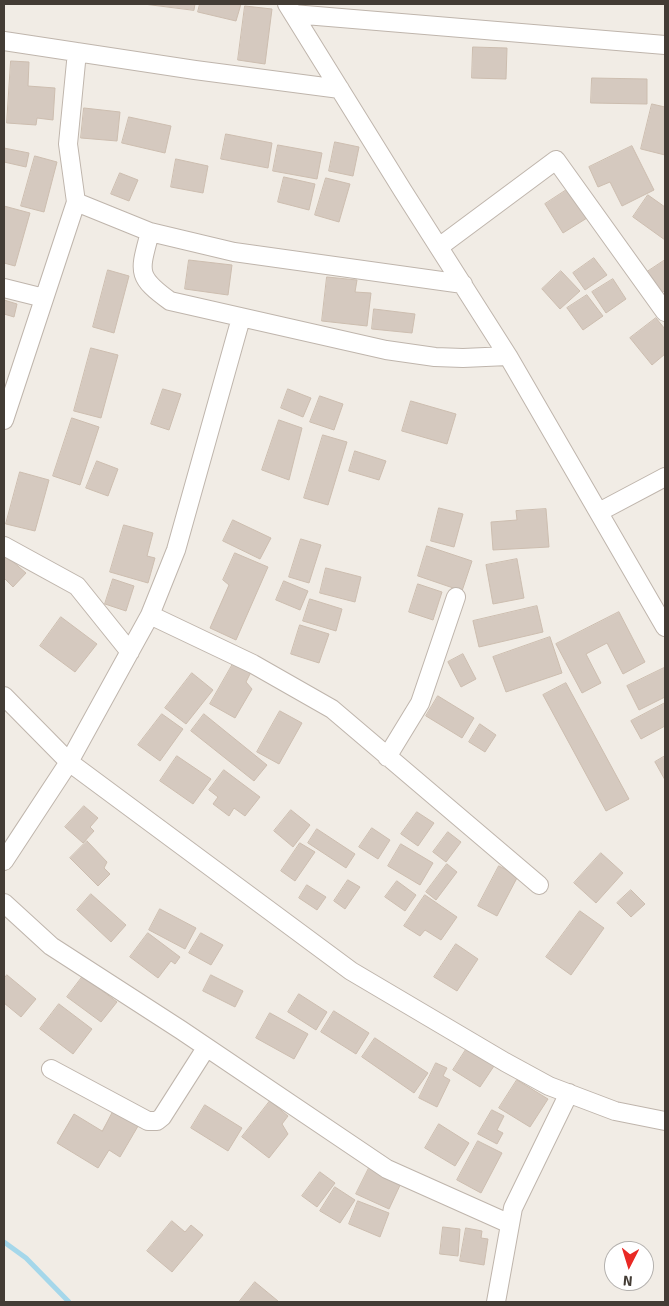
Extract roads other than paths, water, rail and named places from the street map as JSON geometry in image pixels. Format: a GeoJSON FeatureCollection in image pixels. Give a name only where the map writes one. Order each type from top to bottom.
{"type":"FeatureCollection","features":[{"type":"Feature","properties":{"kind":"street"},"geometry":{"type":"LineString","coordinates":[[290,9],[665,44]]}},
{"type":"Feature","properties":{"kind":"street"},"geometry":{"type":"LineString","coordinates":[[290,9],[508,356],[665,627]]}},
{"type":"Feature","properties":{"kind":"street"},"geometry":{"type":"LineString","coordinates":[[4,41],[195,70],[340,89]]}},
{"type":"Feature","properties":{"kind":"street"},"geometry":{"type":"LineString","coordinates":[[4,420],[76,202],[68,144],[77,52]]}},
{"type":"Feature","properties":{"kind":"street"},"geometry":{"type":"LineString","coordinates":[[439,247],[556,160],[665,312]]}},
{"type":"Feature","properties":{"kind":"street"},"geometry":{"type":"LineString","coordinates":[[76,202],[150,232],[234,252],[463,284]]}},
{"type":"Feature","properties":{"kind":"street"},"geometry":{"type":"LineString","coordinates":[[150,232],[142,263],[144,276],[151,287],[170,300],[241,318],[386,350],[435,357],[508,356]]}},
{"type":"Feature","properties":{"kind":"street"},"geometry":{"type":"LineString","coordinates":[[4,288],[44,298]]}},
{"type":"Feature","properties":{"kind":"street"},"geometry":{"type":"LineString","coordinates":[[4,861],[69,762],[150,615],[176,550],[241,318]]}},
{"type":"Feature","properties":{"kind":"street"},"geometry":{"type":"LineString","coordinates":[[599,512],[665,477]]}},
{"type":"Feature","properties":{"kind":"street"},"geometry":{"type":"LineString","coordinates":[[4,546],[77,586],[130,652]]}},
{"type":"Feature","properties":{"kind":"street"},"geometry":{"type":"LineString","coordinates":[[386,757],[420,703],[456,597]]}},
{"type":"Feature","properties":{"kind":"street"},"geometry":{"type":"LineString","coordinates":[[150,615],[253,664],[332,709],[386,757],[539,884]]}},
{"type":"Feature","properties":{"kind":"street"},"geometry":{"type":"LineString","coordinates":[[4,696],[69,762],[351,971],[505,1062],[550,1086],[615,1111],[665,1121]]}},
{"type":"Feature","properties":{"kind":"street"},"geometry":{"type":"LineString","coordinates":[[4,903],[50,946],[387,1169],[510,1224]]}},
{"type":"Feature","properties":{"kind":"street"},"geometry":{"type":"LineString","coordinates":[[51,1069],[148,1121],[157,1121],[162,1117],[206,1048]]}},
{"type":"Feature","properties":{"kind":"street"},"geometry":{"type":"LineString","coordinates":[[496,1302],[513,1208],[569,1093]]}},
{"type":"Feature","properties":{"kind":"waterway"},"geometry":{"type":"LineString","coordinates":[[4,1242],[26,1258],[69,1302]]}}]}
